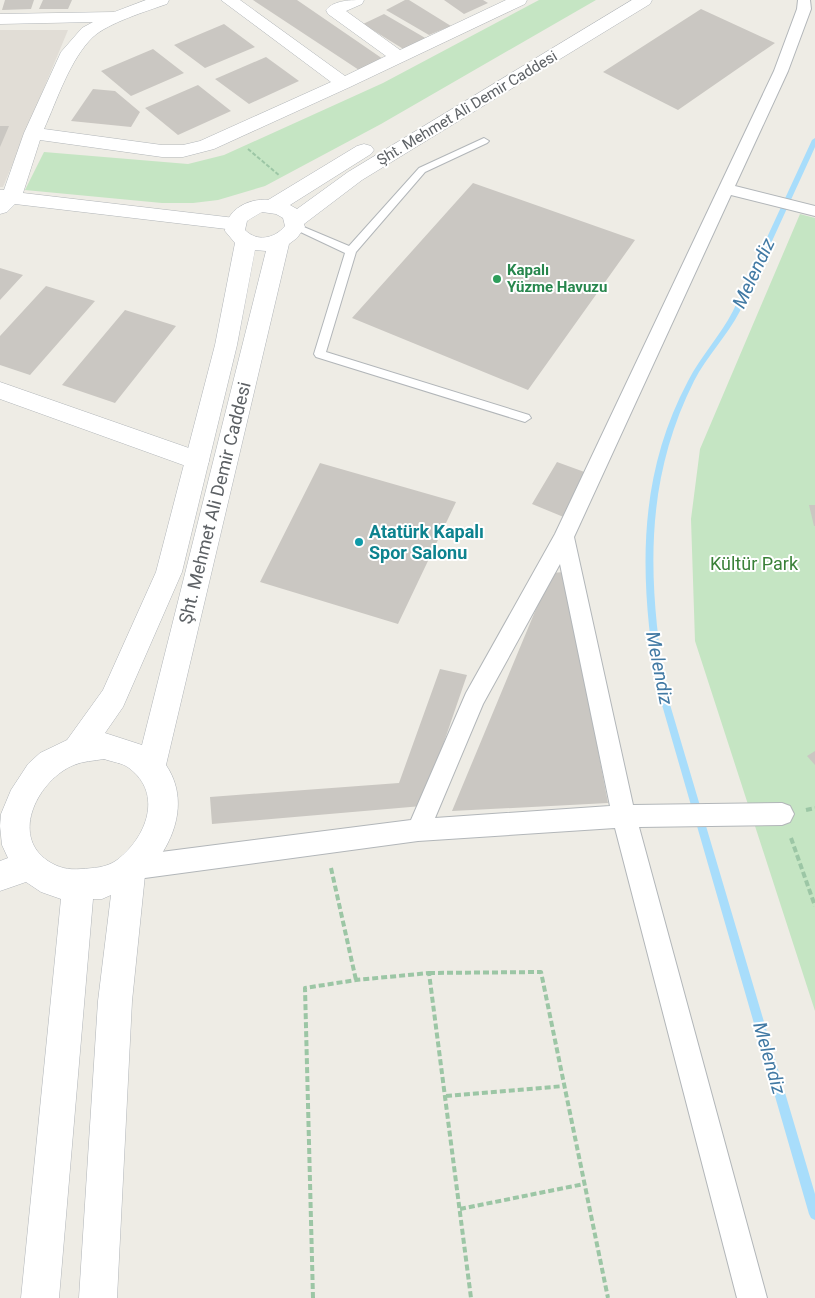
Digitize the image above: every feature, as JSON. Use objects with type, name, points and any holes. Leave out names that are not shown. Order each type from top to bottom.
[{"type":"main road","points":[[161,0],[117,17],[88,32],[70,52],[4,200],[240,233],[261,244],[290,230],[287,211],[274,206],[251,208],[243,212],[240,233]]},
{"type":"main road","points":[[229,0],[344,83]]},
{"type":"main road","points":[[317,0],[399,57]]},
{"type":"main road","points":[[334,10],[356,0]]},
{"type":"main road","points":[[33,133],[162,152],[183,151],[199,147],[344,83],[519,0]]},
{"type":"main road","name":"Şht. Mehmet Ali Demir Caddesi","points":[[274,206],[613,0]]},
{"type":"main road","name":"Şht. Mehmet Ali Demir Caddesi","points":[[151,766],[290,230],[356,176],[644,0]]},
{"type":"main road","points":[[0,19],[117,17]]},
{"type":"main road","name":"Şht. Mehmet Ali Demir Caddesi","points":[[78,749],[113,698],[169,572],[226,345],[240,233]]},
{"type":"main road","points":[[0,390],[197,461]]},
{"type":"main road","points":[[104,746],[122,748],[151,766],[162,786],[165,809],[159,834],[141,859],[109,880],[78,886],[53,882],[29,866],[23,858],[15,839],[16,813],[12,801],[37,775],[62,756],[78,749],[104,746]]},
{"type":"main road","points":[[0,876],[29,866]]},
{"type":"main road","points":[[98,1298],[115,1001],[130,868]]},
{"type":"main road","points":[[40,1298],[78,886]]},
{"type":"street","points":[[418,830],[474,700],[564,537],[781,71],[804,10],[804,0]]},
{"type":"street","points":[[726,189],[815,212]]},
{"type":"street","points":[[564,537],[624,816],[752,1298]]},
{"type":"street","points":[[130,868],[418,830],[624,816],[782,814]]},
{"type":"lane","points":[[484,141],[422,170],[351,251],[320,354],[525,418]]},
{"type":"lane","points":[[290,230],[351,251]]},
{"type":"path","points":[[231,134],[297,191]]},
{"type":"path","points":[[782,814],[815,906]]},
{"type":"path","points":[[325,843],[356,980]]},
{"type":"path","points":[[313,1298],[305,988],[356,980],[429,974],[541,972],[608,1298]]},
{"type":"path","points":[[429,974],[471,1298]]},
{"type":"path","points":[[446,1096],[564,1086]]},
{"type":"path","points":[[460,1209],[584,1184]]},
{"type":"shaded area","points":[[0,30],[68,30],[3,187],[0,187]]},
{"type":"green space","points":[[539,0],[596,0],[381,124],[265,186],[218,200],[193,203],[162,203],[25,190],[44,152],[188,164],[224,155],[383,83]]},
{"type":"green space","name":"Kültür Park","points":[[800,214],[815,218],[815,1011],[695,641],[691,519],[700,449]]},
{"type":"building","points":[[5,0],[34,0],[31,9],[2,10]]},
{"type":"building","points":[[43,0],[72,0],[68,9],[39,9]]},
{"type":"building","points":[[253,0],[297,0],[383,59],[359,70]]},
{"type":"building","points":[[405,0],[409,0],[451,26],[429,35],[386,10]]},
{"type":"building","points":[[444,0],[483,0],[488,3],[464,14]]},
{"type":"building","points":[[701,9],[775,43],[678,110],[603,72]]},
{"type":"building","points":[[384,14],[427,39],[405,50],[363,24]]},
{"type":"building","points":[[224,24],[255,47],[205,68],[174,45]]},
{"type":"building","points":[[153,49],[184,73],[131,96],[101,71]]},
{"type":"building","points":[[266,57],[299,81],[249,104],[215,79]]},
{"type":"building","points":[[198,85],[231,111],[178,135],[145,108]]},
{"type":"building","points":[[93,89],[115,91],[140,112],[131,127],[71,121]]},
{"type":"building","points":[[0,126],[9,126],[0,147]]},
{"type":"building","name":"Kapalı Yüzme Havuzu","points":[[473,183],[635,240],[528,390],[352,318]]},
{"type":"building","points":[[0,268],[23,275],[0,300]]},
{"type":"building","points":[[46,286],[95,301],[30,375],[0,365],[0,336]]},
{"type":"building","points":[[125,310],[176,326],[115,403],[62,385]]},
{"type":"building","points":[[557,462],[590,474],[566,518],[532,504]]},
{"type":"building","name":"Atatürk Kapalı Spor Salonu","points":[[320,463],[456,502],[398,624],[260,582]]},
{"type":"building","points":[[809,505],[815,505],[815,526],[814,526]]},
{"type":"building","points":[[564,572],[608,803],[452,811],[551,573]]},
{"type":"building","points":[[440,669],[467,675],[422,806],[212,824],[210,797],[399,783]]},
{"type":"building","points":[[815,751],[815,765],[807,756]]},
{"type":"waterway","name":"Melendiz","points":[[815,140],[737,311],[691,381],[674,419],[662,456],[654,495],[650,533],[649,572],[655,651],[662,691],[815,1214]]},
{"type":"place","name":"Kapalı Yüzme Havuzu","points":[[497,279]]},
{"type":"place","name":"Atatürk Kapalı Spor Salonu","points":[[359,542]]}]
